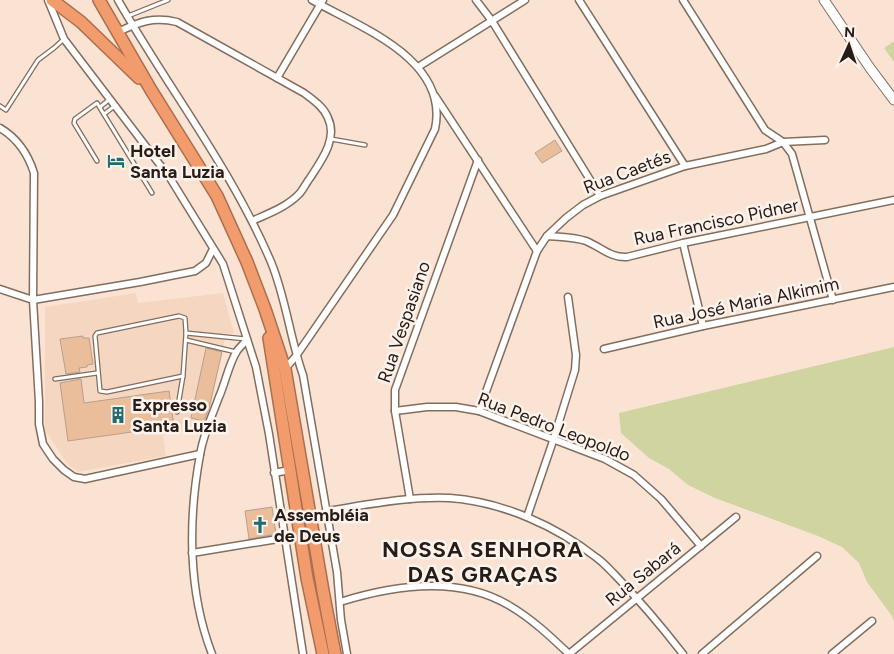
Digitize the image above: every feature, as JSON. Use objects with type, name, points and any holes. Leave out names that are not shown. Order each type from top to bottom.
[{"type":"highway","points":[[50,0],[80,22],[109,48],[150,90]]},
{"type":"highway","points":[[100,0],[150,90],[217,196],[247,262],[264,309],[285,368],[335,654]]},
{"type":"highway","points":[[264,309],[308,578],[323,654]]},
{"type":"main road","points":[[824,0],[894,100]]},
{"type":"street","points":[[50,0],[64,39],[170,178],[223,264],[256,367],[269,434],[303,654]]},
{"type":"street","points":[[118,0],[232,183],[272,264],[296,356],[303,375],[337,572],[347,654]]},
{"type":"street","points":[[312,0],[322,2],[396,47],[418,67],[432,92],[537,251]]},
{"type":"street","points":[[476,0],[492,21],[600,196]]},
{"type":"street","points":[[418,67],[524,0]]},
{"type":"street","points":[[579,0],[685,166]]},
{"type":"street","points":[[682,0],[765,130],[783,142],[792,154],[833,300]]},
{"type":"street","points":[[277,78],[322,2]]},
{"type":"street","points":[[118,32],[148,20],[163,18],[177,22],[304,93],[317,103],[328,117],[331,129],[330,143],[320,163],[298,195],[280,208],[252,221]]},
{"type":"street","points":[[285,368],[296,356],[393,215],[434,129],[437,119],[432,92]]},
{"type":"street","points":[[0,128],[22,146],[34,173],[33,300],[39,402],[38,424],[44,444],[53,459],[74,477],[85,479],[200,454]]},
{"type":"street","name":"Rua Caetés","points":[[479,411],[537,251],[546,236],[572,214],[600,196],[685,166],[766,149],[783,142],[825,140]]},
{"type":"street","name":"Rua Vespasiano","points":[[410,500],[395,411],[395,390],[478,160]]},
{"type":"street","name":"Rua Francisco Pidner","points":[[546,236],[569,237],[585,241],[618,257],[626,257],[683,242],[894,200]]},
{"type":"street","points":[[683,242],[703,326]]},
{"type":"street","points":[[0,288],[33,300],[140,282],[195,271],[206,263],[213,249]]},
{"type":"street","name":"Rua José Maria Alkimim","points":[[604,349],[703,326],[894,287]]},
{"type":"street","points":[[527,517],[575,370],[576,355],[568,297]]},
{"type":"street","points":[[212,654],[206,639],[199,609],[192,553],[192,516],[200,454],[237,352],[247,340]]},
{"type":"street","points":[[237,352],[251,354]]},
{"type":"street","name":"Rua Pedro Leopoldo","points":[[395,411],[427,407],[456,407],[479,411],[553,441],[605,459],[634,475],[661,499],[701,546]]},
{"type":"street","points":[[269,434],[284,432]]},
{"type":"street","points":[[274,473],[290,470]]},
{"type":"street","points":[[326,511],[410,500],[450,498],[488,504],[527,517],[558,532],[598,558],[638,598],[683,654]]},
{"type":"street","name":"Rua Sabará","points":[[569,654],[736,517]]},
{"type":"street","points":[[192,553],[284,538]]},
{"type":"street","points":[[702,654],[816,556]]},
{"type":"street","points":[[340,602],[369,593],[408,587],[439,586],[473,590],[509,605],[540,627],[569,654]]},
{"type":"street","points":[[832,654],[872,621]]},
{"type":"street","points":[[318,628],[324,636],[331,639],[344,639]]},
{"type":"lane","points":[[127,16],[168,0]]},
{"type":"lane","points":[[0,106],[6,110],[38,60],[64,39]]},
{"type":"lane","points":[[100,107],[110,98]]},
{"type":"lane","points":[[97,161],[74,123],[75,119],[97,103],[152,193]]},
{"type":"lane","points":[[104,114],[116,105]]},
{"type":"lane","points":[[330,139],[365,145]]},
{"type":"lane","points":[[177,412],[182,376],[186,340],[185,318],[180,316],[97,333],[95,336],[99,390],[104,392],[182,376]]},
{"type":"lane","points":[[186,333],[247,340]]},
{"type":"lane","points":[[186,340],[237,352]]},
{"type":"lane","points":[[55,379],[97,373]]},
{"type":"shaded area","points":[[136,293],[138,303],[223,293],[234,333],[226,334],[206,428],[163,435],[166,456],[78,472],[67,463],[45,430],[45,307]]},
{"type":"green space","points":[[894,41],[894,62],[884,48]]},
{"type":"green space","points":[[894,347],[894,622],[892,616],[867,582],[859,563],[842,547],[818,536],[715,498],[688,485],[669,469],[649,458],[621,433],[619,413]]},
{"type":"building","points":[[555,140],[562,151],[542,163],[535,153]]},
{"type":"building","points":[[83,336],[83,338],[89,338],[93,364],[79,368],[80,372],[66,374],[60,339]]},
{"type":"building","points":[[206,348],[222,352],[209,408],[204,421],[191,418]]},
{"type":"building","name":"Expresso Santa Luzia","points":[[81,379],[84,403],[169,391],[174,426],[68,441],[60,383]]},
{"type":"building","name":"Assembléia de Deus","points":[[272,507],[276,534],[249,539],[245,511]]},
{"type":"place","name":"Hotel Santa Luzia","points":[[116,161]]},
{"type":"place","name":"Expresso Santa Luzia","points":[[118,415]]},
{"type":"place","name":"Assembléia de Deus","points":[[260,525]]},
{"type":"district","name":"NOSSA SENHORA DAS GRAÇAS","points":[[483,562]]}]
